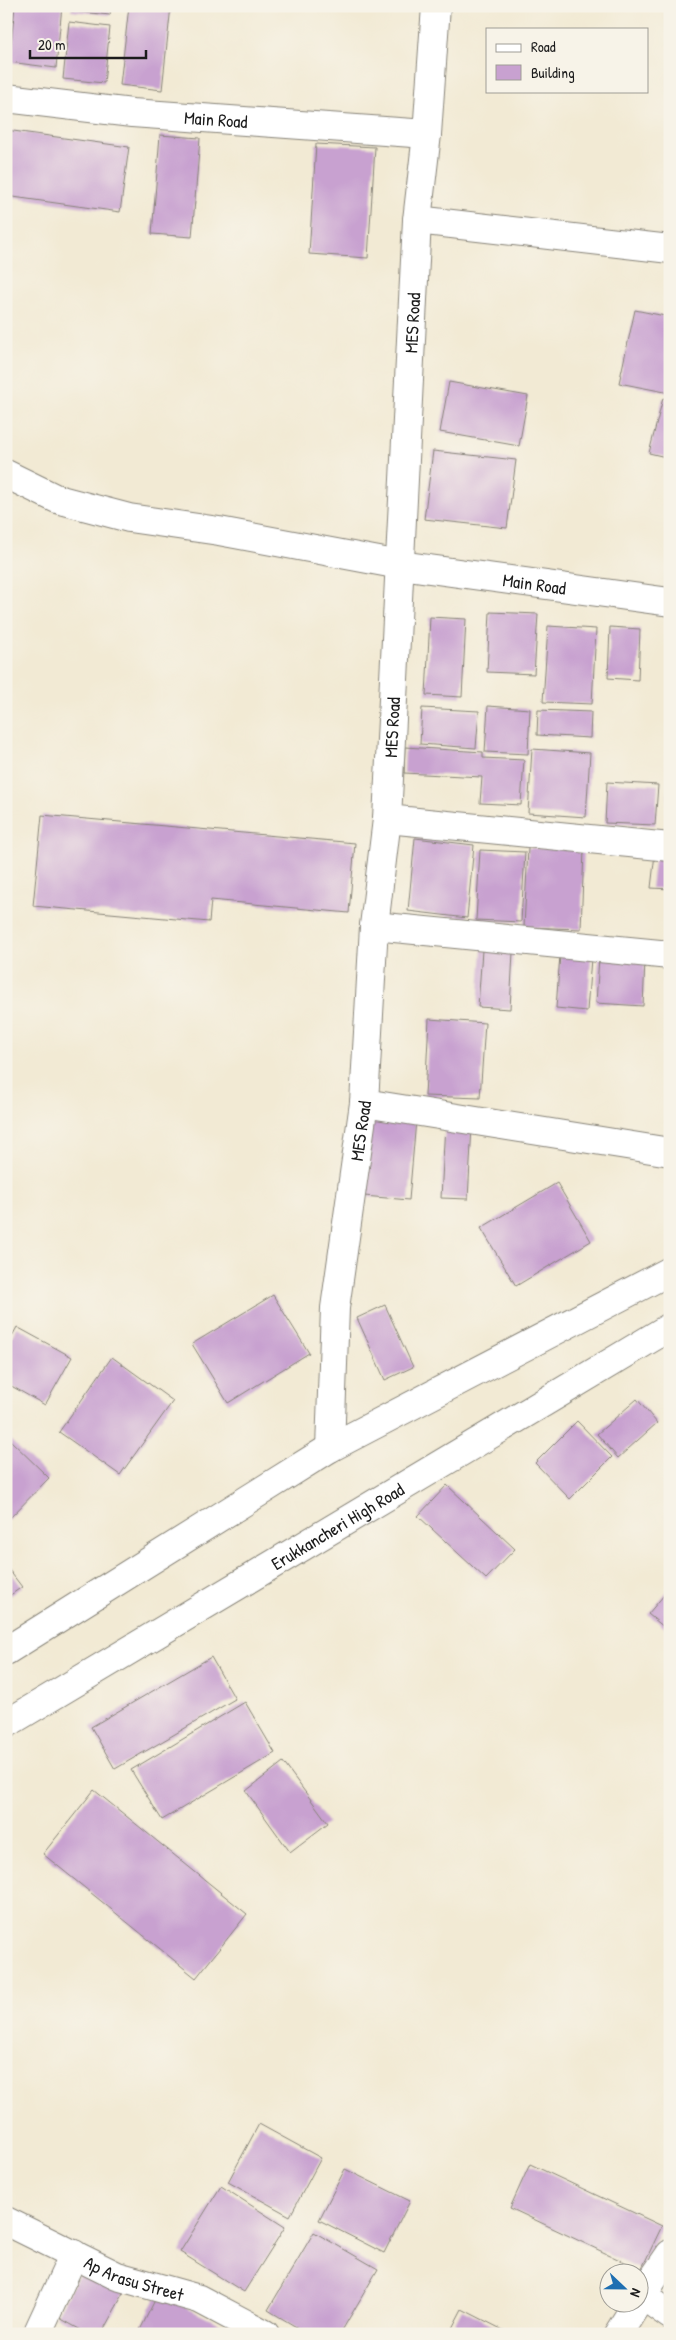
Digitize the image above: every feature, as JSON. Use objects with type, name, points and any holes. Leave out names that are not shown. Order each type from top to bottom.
[{"type":"street","name":"MES Road","points":[[330,1448],[336,1308],[364,1103],[374,926],[387,819],[417,220],[427,134],[436,6]]},
{"type":"street","name":"Main Road","points":[[6,98],[132,113],[427,134]]},
{"type":"street","points":[[417,220],[670,249]]},
{"type":"street","name":"Main Road","points":[[6,474],[57,499],[130,518],[219,531],[400,565],[670,602]]},
{"type":"street","points":[[387,819],[670,847]]},
{"type":"street","points":[[374,926],[670,955]]},
{"type":"street","points":[[364,1103],[670,1152]]},
{"type":"street","points":[[6,1651],[330,1448],[670,1271]]},
{"type":"street","name":"Erukkancheri High Road","points":[[6,1724],[670,1327]]},
{"type":"street","name":"Ap Arasu Street","points":[[6,2221],[117,2276],[199,2299],[265,2334]]},
{"type":"street","points":[[37,2334],[74,2254]]},
{"type":"street","points":[[648,2288],[670,2254]]},
{"type":"street","points":[[648,2304],[670,2314]]},
{"type":"street","points":[[618,2334],[632,2312]]},
{"type":"building","points":[[15,6],[62,6],[56,68],[9,62]]},
{"type":"building","points":[[72,6],[111,6],[110,15],[71,11]]},
{"type":"building","points":[[129,6],[171,6],[162,90],[120,85]]},
{"type":"building","points":[[69,22],[110,27],[104,83],[63,79]]},
{"type":"building","points":[[6,130],[129,147],[120,212],[6,196]]},
{"type":"building","points":[[160,135],[200,138],[192,237],[152,234]]},
{"type":"building","points":[[316,144],[375,147],[368,258],[309,254]]},
{"type":"building","points":[[635,310],[670,317],[670,393],[619,383]]},
{"type":"building","points":[[449,382],[528,396],[519,446],[440,432]]},
{"type":"building","points":[[663,398],[670,400],[670,458],[649,453]]},
{"type":"building","points":[[433,451],[516,460],[507,528],[424,519]]},
{"type":"building","points":[[490,612],[538,614],[534,674],[487,672]]},
{"type":"building","points":[[430,617],[466,619],[462,697],[426,695]]},
{"type":"building","points":[[548,626],[596,629],[592,704],[543,702]]},
{"type":"building","points":[[610,627],[640,629],[638,680],[608,678]]},
{"type":"building","points":[[488,706],[530,709],[528,754],[485,752]]},
{"type":"building","points":[[422,708],[479,711],[476,748],[420,744]]},
{"type":"building","points":[[538,710],[591,712],[590,738],[537,735]]},
{"type":"building","points":[[405,747],[483,752],[483,758],[524,760],[521,805],[480,803],[482,777],[404,773]]},
{"type":"building","points":[[532,749],[590,753],[586,817],[528,813]]},
{"type":"building","points":[[607,782],[658,785],[655,825],[605,823]]},
{"type":"building","points":[[668,792],[670,792],[670,831],[666,831]]},
{"type":"building","points":[[42,815],[355,843],[349,913],[211,900],[209,922],[33,906]]},
{"type":"building","points":[[415,838],[474,845],[467,918],[408,911]]},
{"type":"building","points":[[528,848],[584,849],[581,929],[524,927]]},
{"type":"building","points":[[480,850],[525,852],[521,922],[476,920]]},
{"type":"building","points":[[655,854],[670,855],[670,889],[651,888]]},
{"type":"building","points":[[482,950],[513,952],[510,1009],[478,1007]]},
{"type":"building","points":[[560,955],[591,958],[587,1011],[556,1008]]},
{"type":"building","points":[[599,957],[645,960],[643,1006],[596,1003]]},
{"type":"building","points":[[429,1019],[485,1023],[480,1098],[425,1096]]},
{"type":"building","points":[[370,1117],[416,1120],[409,1200],[364,1196]]},
{"type":"building","points":[[445,1124],[472,1126],[468,1199],[441,1198]]},
{"type":"building","points":[[557,1183],[591,1241],[516,1286],[481,1228]]},
{"type":"building","points":[[273,1295],[309,1353],[228,1403],[192,1344]]},
{"type":"building","points":[[385,1305],[413,1367],[385,1380],[357,1318]]},
{"type":"building","points":[[17,1327],[72,1357],[45,1405],[6,1383],[6,1347]]},
{"type":"building","points":[[112,1357],[173,1401],[120,1475],[59,1432]]},
{"type":"building","points":[[637,1399],[657,1423],[618,1458],[597,1434]]},
{"type":"building","points":[[577,1421],[612,1457],[570,1499],[535,1463]]},
{"type":"building","points":[[6,1436],[49,1478],[6,1522]]},
{"type":"building","points":[[447,1485],[515,1549],[486,1579],[418,1516]]},
{"type":"building","points":[[6,1566],[22,1587],[6,1598]]},
{"type":"building","points":[[670,1588],[670,1632],[648,1614]]},
{"type":"building","points":[[211,1657],[235,1699],[115,1769],[91,1727]]},
{"type":"building","points":[[245,1702],[275,1753],[162,1820],[131,1770]]},
{"type":"building","points":[[283,1762],[328,1823],[290,1852],[246,1791]]},
{"type":"building","points":[[94,1790],[247,1914],[196,1978],[43,1854]]},
{"type":"building","points":[[259,2124],[321,2158],[290,2216],[228,2182]]},
{"type":"building","points":[[530,2164],[662,2226],[645,2262],[624,2262],[510,2208]]},
{"type":"building","points":[[345,2169],[410,2201],[384,2253],[319,2220]]},
{"type":"building","points":[[221,2186],[285,2227],[244,2292],[180,2252]]},
{"type":"building","points":[[314,2232],[378,2269],[340,2334],[308,2334],[268,2310]]},
{"type":"building","points":[[83,2268],[125,2291],[101,2334],[88,2334],[56,2316]]},
{"type":"building","points":[[158,2294],[240,2334],[138,2334]]},
{"type":"building","points":[[462,2309],[511,2334],[449,2334]]}]
